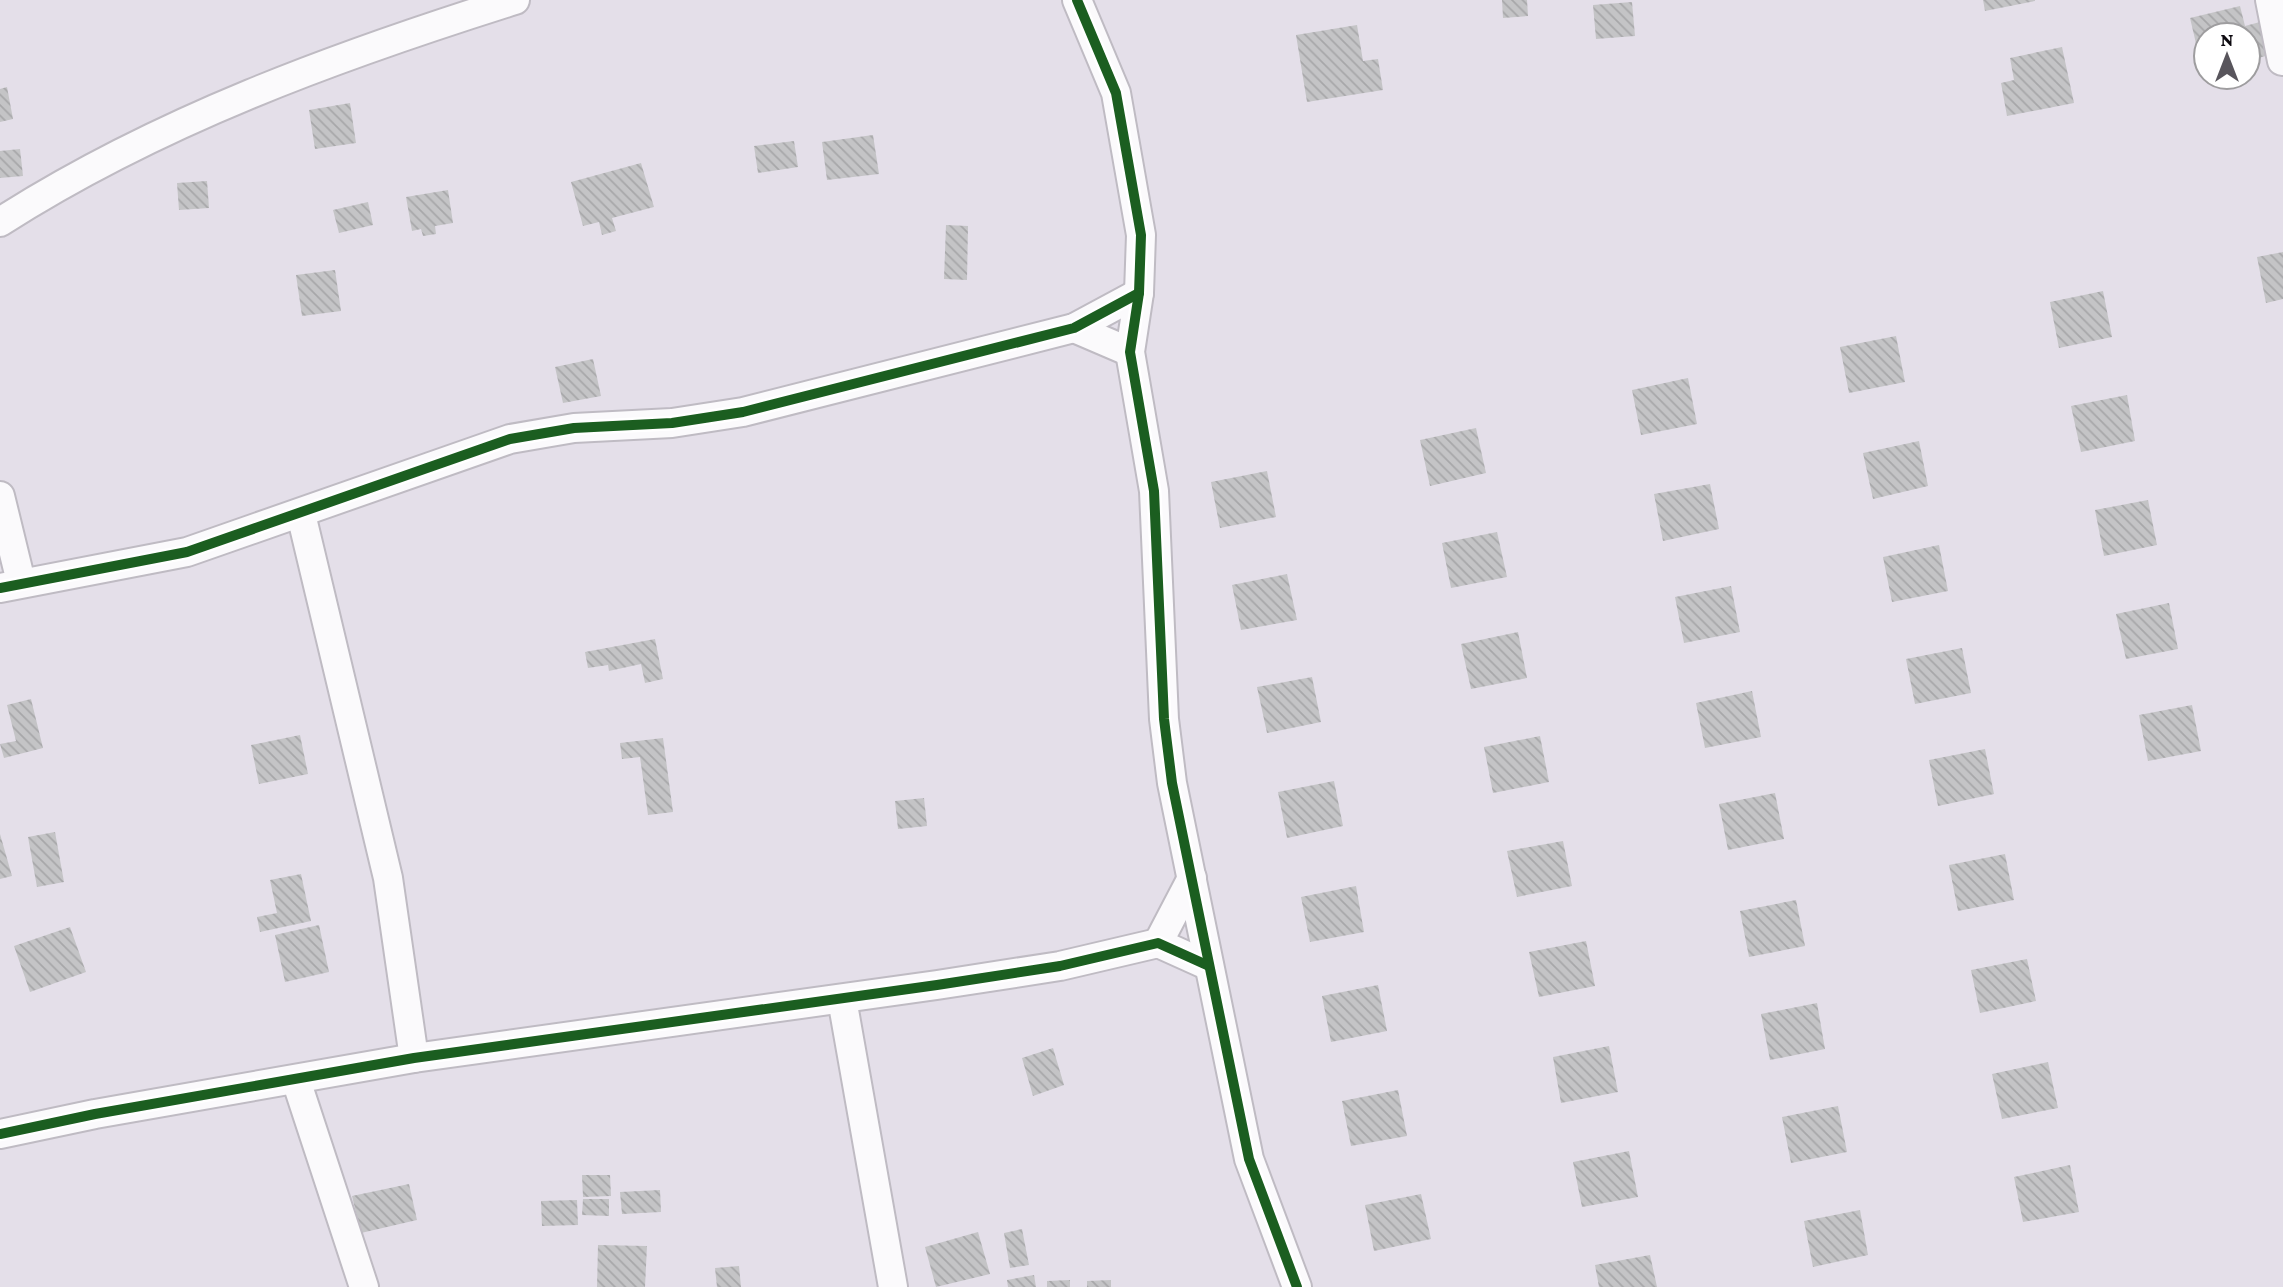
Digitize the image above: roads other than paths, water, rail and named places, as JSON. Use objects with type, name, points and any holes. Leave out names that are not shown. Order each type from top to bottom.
[{"type":"street","points":[[0,222],[145,142],[226,104],[384,41],[515,0]]},
{"type":"street","points":[[1077,0],[1116,93],[1141,235],[1139,293],[1130,352],[1154,491],[1164,719],[1172,783],[1249,1159],[1297,1287]]},
{"type":"street","points":[[2270,0],[2282,61]]},
{"type":"street","points":[[0,496],[10,585],[187,552],[510,439],[574,428],[672,423],[743,412],[1074,328],[1139,293]]},
{"type":"street","points":[[1074,328],[1130,352]]},
{"type":"street","points":[[301,514],[388,878],[414,1058]]},
{"type":"street","points":[[1158,943],[1192,878]]},
{"type":"street","points":[[0,1134],[95,1114],[414,1058],[1060,966],[1158,943],[1209,966]]},
{"type":"street","points":[[842,999],[892,1287]]},
{"type":"street","points":[[296,1080],[364,1287]]}]
